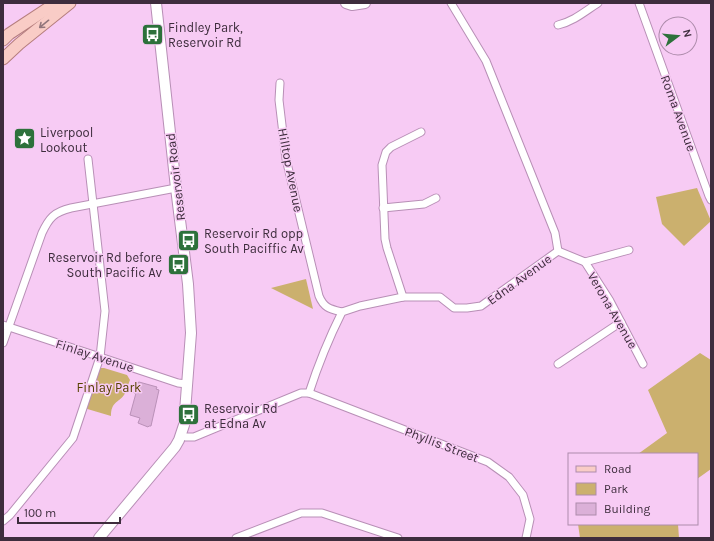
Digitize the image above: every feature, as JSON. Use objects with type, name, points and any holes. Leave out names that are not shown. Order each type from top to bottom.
[{"type":"main road","points":[[3,40],[9,34],[56,3]]},
{"type":"main road","points":[[3,59],[19,44],[70,3]]},
{"type":"street","name":"Reservoir Road","points":[[99,538],[175,447],[184,425],[191,333],[190,307],[156,3]]},
{"type":"street","points":[[346,3],[352,5],[365,3]]},
{"type":"street","name":"Edna Avenue","points":[[342,312],[360,306],[403,297],[440,297],[454,308],[481,306],[558,251],[555,233],[486,61],[451,3]]},
{"type":"street","points":[[558,25],[576,18],[598,3]]},
{"type":"street","name":"Roma Avenue","points":[[639,3],[711,200]]},
{"type":"street","name":"Hilltop Avenue","points":[[280,83],[279,100],[286,159],[319,296],[327,308],[342,312]]},
{"type":"street","points":[[403,297],[385,239],[382,165],[386,152],[391,146],[421,132]]},
{"type":"street","points":[[3,522],[73,438],[100,357],[105,311],[88,159]]},
{"type":"street","points":[[3,343],[6,326],[46,224],[51,217],[63,210],[176,188]]},
{"type":"street","points":[[383,208],[424,204],[436,198]]},
{"type":"street","points":[[585,262],[629,250]]},
{"type":"street","name":"Verona Avenue","points":[[558,251],[585,262],[610,301],[643,364]]},
{"type":"street","points":[[181,435],[186,437],[194,436],[301,393],[309,393],[333,330],[342,312]]},
{"type":"street","points":[[558,364],[621,322]]},
{"type":"street","name":"Finlay Avenue","points":[[6,326],[178,383],[187,384]]},
{"type":"street","name":"Phyllis Street","points":[[309,393],[488,462],[509,477],[523,495],[530,519],[526,538]]},
{"type":"street","points":[[236,538],[301,513],[322,512],[398,538]]},
{"type":"green space","points":[[697,188],[711,221],[684,246],[662,224],[656,197]]},
{"type":"green space","points":[[306,279],[313,309],[271,288]]},
{"type":"green space","points":[[700,353],[711,360],[711,469],[698,478],[698,453],[639,453],[667,433],[648,390]]},
{"type":"green space","name":"Finlay Park","points":[[100,368],[127,375],[130,380],[126,392],[112,408],[111,416],[84,408]]},
{"type":"green space","points":[[578,525],[678,525],[679,538],[580,538]]},
{"type":"building","points":[[139,382],[157,387],[156,389],[159,390],[151,426],[148,427],[138,423],[140,418],[130,415],[136,393],[134,393],[137,383]]},
{"type":"place","name":"Findley Park, Reservoir Rd","points":[[153,34]]},
{"type":"place","name":"Liverpool Lookout","points":[[24,139]]},
{"type":"place","name":"Reservoir Rd opp South Paciffic Av","points":[[189,240]]},
{"type":"place","name":"Reservoir Rd before South Pacific Av","points":[[178,264]]},
{"type":"place","name":"Reservoir Rd at Edna Av","points":[[189,415]]}]
